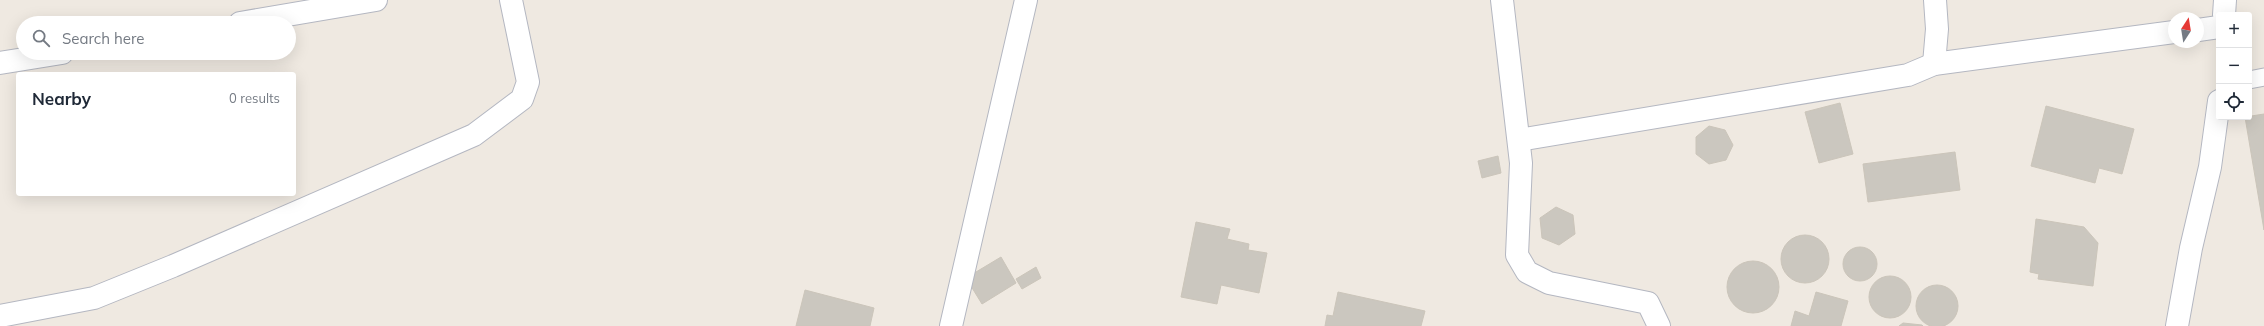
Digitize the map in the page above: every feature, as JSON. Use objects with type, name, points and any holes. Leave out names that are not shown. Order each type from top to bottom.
[{"type":"street","points":[[281,16],[376,0]]},
{"type":"street","points":[[0,316],[94,298],[173,266],[474,135],[522,99],[528,82],[511,0]]},
{"type":"street","points":[[951,326],[1026,0]]},
{"type":"street","points":[[1502,0],[1521,163],[1517,255],[1527,272],[1549,283],[1648,303],[1659,326]]},
{"type":"street","points":[[1934,64],[1937,30],[1935,0]]},
{"type":"street","points":[[2224,12],[2225,0]]},
{"type":"street","points":[[2204,29],[2216,27]]},
{"type":"street","points":[[1519,140],[1908,75],[1934,64],[2168,33]]},
{"type":"street","points":[[0,63],[19,60]]},
{"type":"street","points":[[2177,326],[2191,248],[2210,167],[2216,120]]},
{"type":"lane","points":[[2252,79],[2264,77]]},
{"type":"building","points":[[1840,103],[1853,154],[1819,163],[1805,112]]},
{"type":"building","points":[[2046,106],[2134,129],[2122,174],[2099,168],[2095,183],[2031,166]]},
{"type":"building","points":[[2264,114],[2264,230],[2246,120],[2252,120],[2252,116]]},
{"type":"building","points":[[1709,126],[1725,130],[1733,145],[1726,160],[1709,164],[1696,154],[1696,137]]},
{"type":"building","points":[[1955,152],[1960,190],[1868,202],[1863,164]]},
{"type":"building","points":[[1498,156],[1501,173],[1482,178],[1478,161]]},
{"type":"building","points":[[1556,207],[1573,215],[1575,234],[1559,245],[1542,238],[1540,218]]},
{"type":"building","points":[[2036,219],[2084,227],[2098,243],[2093,286],[2038,279],[2039,274],[2030,272]]},
{"type":"building","points":[[1196,222],[1230,229],[1227,239],[1249,244],[1248,250],[1267,253],[1259,293],[1221,285],[1217,304],[1181,297]]},
{"type":"building","points":[[1805,235],[1814,237],[1822,242],[1827,250],[1829,259],[1827,268],[1822,276],[1814,281],[1805,283],[1796,281],[1788,276],[1783,268],[1781,259],[1783,250],[1788,242],[1796,237]]},
{"type":"building","points":[[1857,247],[1863,247],[1867,248],[1874,254],[1877,264],[1876,271],[1870,278],[1863,281],[1857,281],[1853,280],[1846,274],[1843,267],[1843,261],[1844,257],[1850,250]]},
{"type":"building","points":[[1001,257],[1016,283],[982,304],[966,278]]},
{"type":"building","points":[[1753,261],[1763,263],[1771,269],[1777,277],[1779,287],[1777,297],[1771,305],[1763,311],[1753,313],[1743,311],[1735,305],[1729,297],[1727,287],[1729,277],[1735,269],[1743,263]]},
{"type":"building","points":[[1036,267],[1041,278],[1022,289],[1016,279]]},
{"type":"building","points":[[1886,276],[1894,276],[1902,279],[1908,285],[1911,297],[1908,309],[1902,315],[1894,318],[1886,318],[1878,315],[1872,309],[1869,301],[1869,293],[1872,285],[1878,279]]},
{"type":"building","points":[[1933,285],[1941,285],[1949,288],[1955,294],[1958,306],[1955,318],[1949,324],[1941,327],[1933,327],[1925,324],[1919,318],[1916,310],[1916,302],[1919,294],[1925,288]]},
{"type":"building","points":[[805,290],[874,308],[870,326],[796,326]]},
{"type":"building","points":[[1338,292],[1425,311],[1421,326],[1325,326],[1327,315],[1333,316]]},
{"type":"building","points":[[1816,292],[1848,301],[1841,326],[1791,326],[1795,311],[1809,316]]},
{"type":"building","points":[[1903,323],[1922,325],[1923,326],[1899,326]]}]
